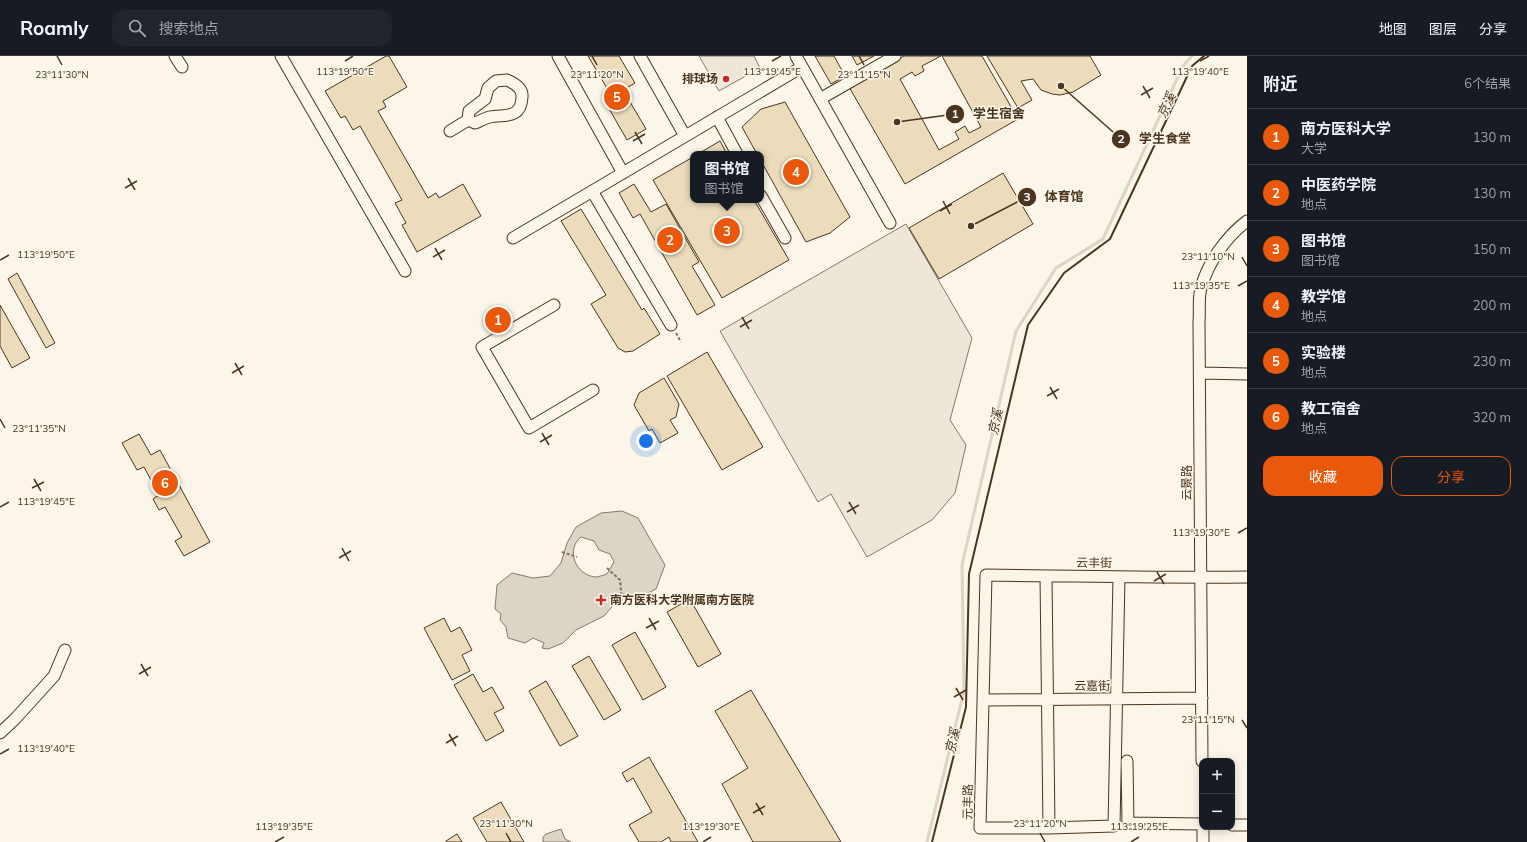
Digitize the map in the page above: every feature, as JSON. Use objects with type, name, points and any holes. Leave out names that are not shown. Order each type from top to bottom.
[{"type":"street","points":[[176,56],[182,67]]},
{"type":"street","points":[[281,56],[406,271]]},
{"type":"street","points":[[558,56],[623,173]]},
{"type":"street","points":[[640,56],[685,136]]},
{"type":"street","points":[[796,56],[890,222]]},
{"type":"street","points":[[820,99],[893,56]]},
{"type":"street","points":[[513,238],[802,67]]},
{"type":"street","points":[[450,132],[468,120],[469,111],[486,99],[488,88],[496,81],[507,80],[516,84],[523,96],[520,108],[515,113],[504,117],[488,117],[475,123],[468,120]]},
{"type":"street","points":[[717,118],[735,151]]},
{"type":"street","points":[[592,191],[671,325]]},
{"type":"street","points":[[764,201],[785,238]]},
{"type":"street","name":"云景路","points":[[1202,758],[1201,289],[1210,264],[1238,228],[1247,221]]},
{"type":"street","points":[[554,305],[482,347],[529,428],[593,390]]},
{"type":"street","points":[[1200,373],[1247,374]]},
{"type":"street","name":"云丰街","points":[[986,575],[1201,578],[1247,577]]},
{"type":"street","name":"元丰路","points":[[986,575],[980,828],[1049,828]]},
{"type":"street","points":[[1046,576],[1049,828],[1114,826],[1119,577]]},
{"type":"street","points":[[0,733],[15,719],[54,676],[65,650]]},
{"type":"street","name":"云嘉街","points":[[983,700],[1202,698]]},
{"type":"street","points":[[1128,761],[1128,823],[1199,826]]},
{"type":"street","points":[[1235,825],[1247,826]]},
{"type":"street","points":[[1202,830],[1203,842]]},
{"type":"path","points":[[562,552],[577,557]]},
{"type":"path","points":[[607,568],[620,580],[622,602]]},
{"type":"shaded area","name":"排球场","points":[[699,56],[754,56],[760,68],[719,91]]},
{"type":"shaded area","points":[[906,224],[972,338],[950,420],[966,445],[955,493],[932,520],[867,557],[831,494],[818,502],[720,331]]},
{"type":"shaded area","points":[[622,511],[638,518],[665,565],[656,589],[637,599],[623,594],[604,616],[576,630],[563,643],[548,649],[542,648],[544,643],[533,638],[525,643],[508,638],[506,627],[500,620],[501,614],[495,609],[497,585],[512,573],[533,578],[550,576],[561,563],[567,543],[576,527],[601,513]],"holes":[[[581,537],[594,541],[599,550],[610,554],[614,562],[607,574],[595,577],[583,572],[578,567],[573,555],[576,542]]]},
{"type":"shaded area","points":[[561,829],[565,839],[571,842],[543,842],[543,837],[546,834]]},
{"type":"building","points":[[386,56],[389,56],[407,87],[383,101],[386,107],[378,111],[428,198],[436,193],[439,198],[463,184],[481,216],[417,252],[402,225],[406,223],[395,203],[402,200],[360,126],[353,130],[345,116],[341,118],[325,91]]},
{"type":"building","points":[[588,56],[619,56],[635,83],[623,90],[646,129],[627,140],[604,100],[611,95]]},
{"type":"building","points":[[815,56],[834,56],[845,76],[831,84]]},
{"type":"building","points":[[852,56],[874,56],[857,65]]},
{"type":"building","points":[[904,56],[941,56],[922,66],[924,71],[915,76],[912,72],[900,79],[939,150],[959,139],[955,132],[965,126],[969,133],[981,127],[942,56],[982,56],[1018,119],[905,184],[849,87]]},
{"type":"building","points":[[987,56],[1090,56],[1101,75],[1073,92],[1060,95],[1041,90],[1033,79],[1021,81],[1032,100],[1018,108]]},
{"type":"building","points":[[785,102],[850,217],[830,233],[806,242],[764,166],[764,151],[755,151],[742,127],[761,109]]},
{"type":"building","points":[[720,141],[725,151],[703,151]]},
{"type":"building","points":[[690,159],[690,203],[756,203],[789,260],[722,298],[653,180]]},
{"type":"building","points":[[1003,173],[1033,224],[939,279],[909,228]]},
{"type":"building","points":[[634,184],[651,212],[666,204],[699,262],[692,266],[715,305],[697,315],[640,214],[633,218],[619,193]]},
{"type":"building","points":[[581,209],[642,310],[644,308],[660,334],[633,351],[625,352],[618,348],[591,304],[606,295],[561,221]]},
{"type":"building","points":[[17,273],[55,343],[46,348],[8,279]]},
{"type":"building","points":[[0,305],[30,358],[12,368],[0,346]]},
{"type":"building","points":[[707,352],[763,447],[722,470],[667,376]]},
{"type":"building","points":[[664,378],[679,404],[676,417],[670,420],[678,433],[660,443],[652,429],[649,431],[634,405],[639,393]]},
{"type":"building","points":[[139,434],[151,455],[160,450],[210,542],[184,556],[175,541],[182,537],[165,507],[159,510],[153,499],[159,495],[144,467],[137,470],[122,443]]},
{"type":"building","points":[[690,599],[721,654],[698,667],[667,612]]},
{"type":"building","points":[[444,618],[451,632],[460,627],[472,650],[462,655],[470,671],[452,680],[424,628]]},
{"type":"building","points":[[635,632],[666,687],[643,700],[612,645]]},
{"type":"building","points":[[589,656],[621,710],[604,720],[572,666]]},
{"type":"building","points":[[473,674],[483,692],[492,687],[504,708],[494,713],[504,731],[486,741],[454,685]]},
{"type":"building","points":[[546,681],[578,736],[560,746],[529,691]]},
{"type":"building","points":[[751,690],[841,842],[753,842],[722,784],[748,768],[715,711]]},
{"type":"building","points":[[649,757],[698,842],[671,842],[669,837],[661,842],[639,842],[629,825],[652,812],[633,778],[627,782],[622,773]]},
{"type":"building","points":[[501,802],[524,842],[487,842],[473,818]]},
{"type":"building","points":[[457,834],[462,842],[446,842],[446,841]]},
{"type":"waterway","name":"京溪","points":[[927,842],[964,691],[962,565],[1016,331],[1056,268],[1103,239],[1183,66],[1192,56]]},
{"type":"wall","points":[[932,842],[966,707],[969,574],[1028,325],[1064,273],[1110,239],[1192,66],[1204,56]]},
{"type":"place","name":"排球场","points":[[726,79]]},
{"type":"place","name":"学生食堂","points":[[1061,86]]},
{"type":"place","name":"实验楼","points":[[617,97]]},
{"type":"place","name":"学生宿舍","points":[[897,122]]},
{"type":"place","name":"教学馆","points":[[796,172]]},
{"type":"place","name":"体育馆","points":[[971,226]]},
{"type":"place","name":"图书馆","points":[[727,231]]},
{"type":"place","name":"中医药学院","points":[[670,240]]},
{"type":"place","name":"南方医科大学","points":[[498,320]]},
{"type":"place","name":"教工宿舍","points":[[165,483]]},
{"type":"place","name":"南方医科大学附属南方医院","points":[[601,600]]}]
